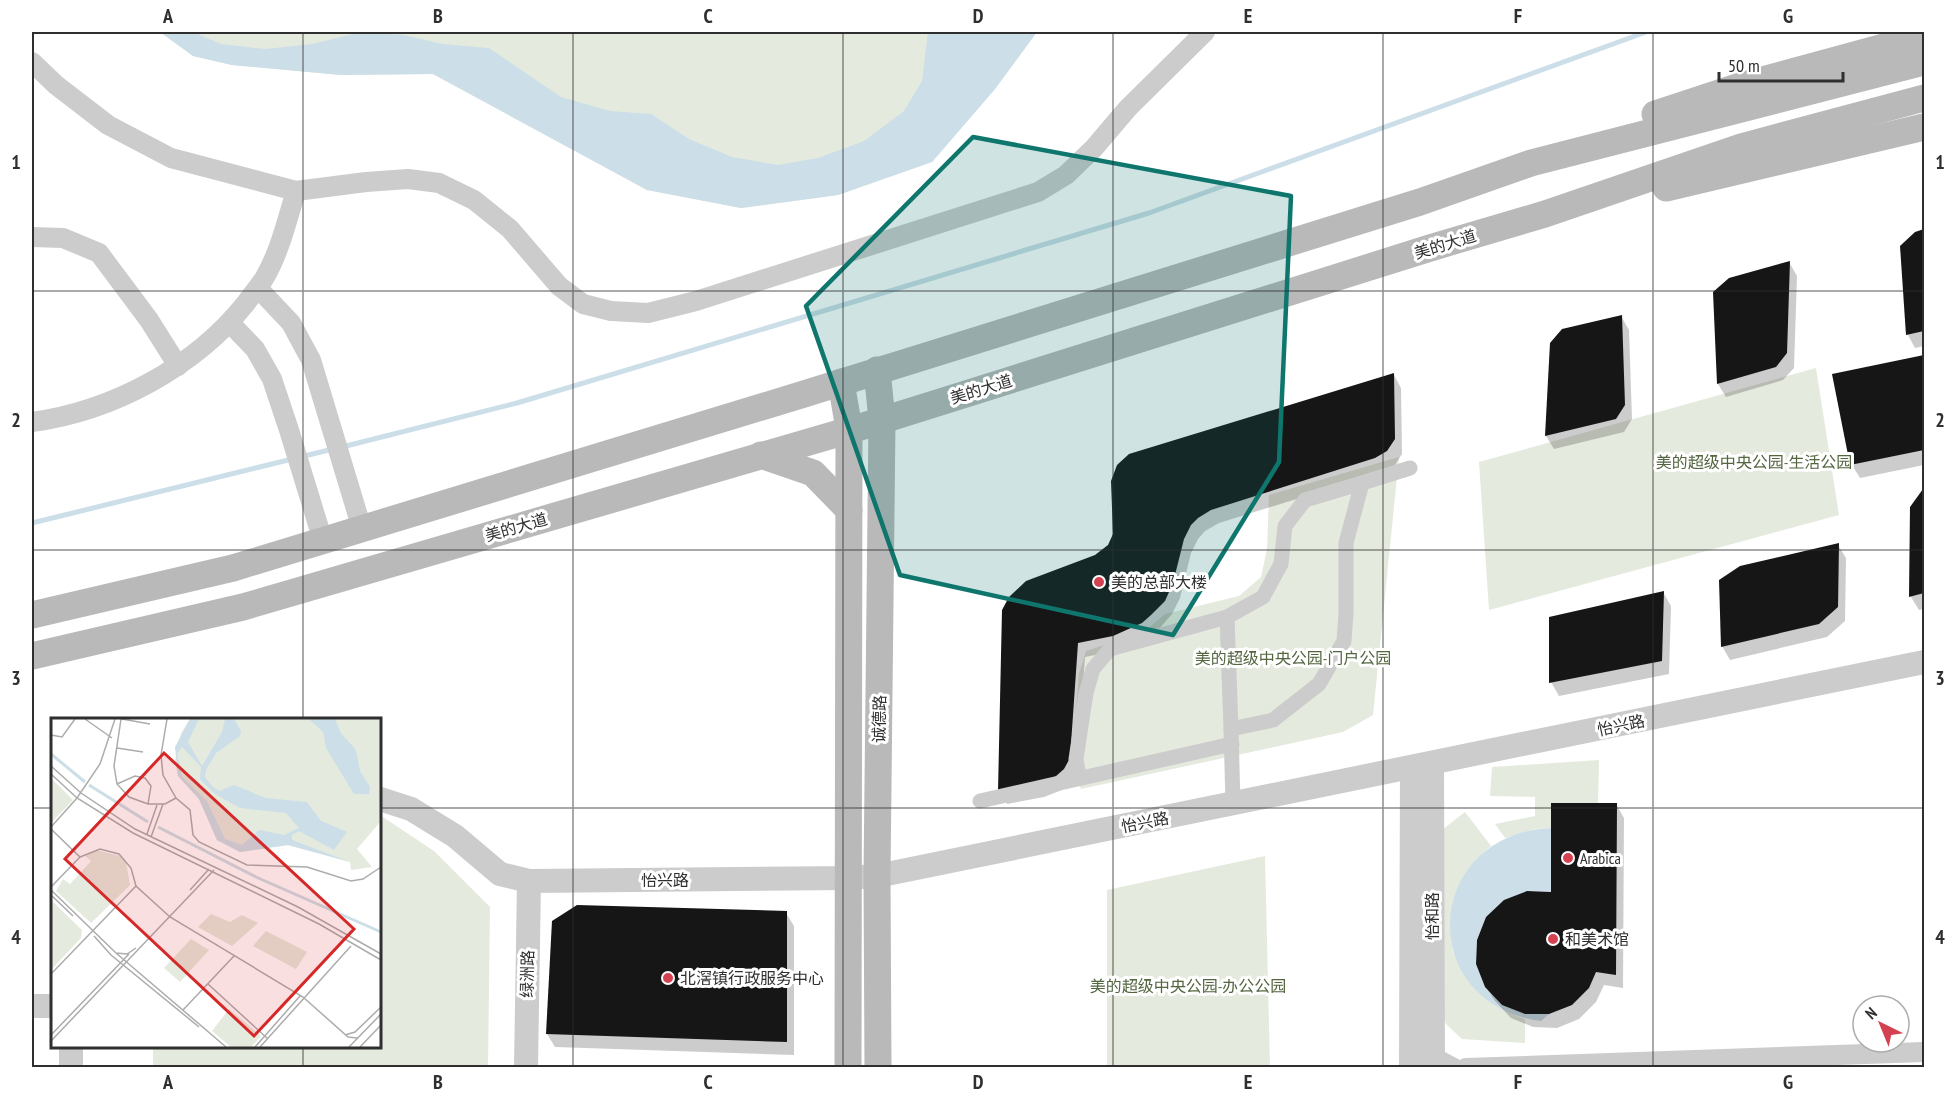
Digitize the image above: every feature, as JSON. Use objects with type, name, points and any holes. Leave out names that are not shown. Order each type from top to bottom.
[{"type":"main road","points":[[32,615],[233,568],[323,541],[1420,202],[1531,163],[1664,111],[1740,86],[1924,36]]},
{"type":"main road","points":[[1531,163],[1924,62]]},
{"type":"main road","name":"美的大道","points":[[32,656],[243,607],[882,420],[1545,214],[1741,147],[1924,98]]},
{"type":"main road","points":[[1545,214],[1738,172],[1924,127]]},
{"type":"main road","name":"诚德路","points":[[877,370],[882,420],[877,876],[878,1068]]},
{"type":"main road","name":"诚德路","points":[[841,382],[849,429],[848,1068]]},
{"type":"main road","points":[[761,455],[813,473],[849,510]]},
{"type":"street","points":[[32,62],[56,85],[108,125],[171,158],[296,191],[408,179],[439,183],[474,200],[510,229],[559,286],[584,304],[611,311],[648,313],[696,301],[1038,192],[1066,176],[1094,148],[1128,108],[1205,32]]},
{"type":"street","points":[[32,422],[75,413],[122,397],[177,366],[230,323],[265,278],[282,239],[296,191]]},
{"type":"street","points":[[32,237],[63,238],[99,253],[149,320],[177,366]]},
{"type":"street","points":[[258,288],[291,323],[311,360],[362,529]]},
{"type":"street","points":[[230,323],[255,349],[272,379],[323,541]]},
{"type":"street","points":[[1079,777],[1076,759],[1086,693],[1094,669],[1110,649],[1227,617],[1263,597],[1281,564],[1285,526],[1305,500],[1410,468]]},
{"type":"street","points":[[980,801],[1231,737],[1273,720],[1319,684],[1344,641],[1346,543],[1362,483]]},
{"type":"street","points":[[1227,617],[1233,804]]},
{"type":"street","name":"怡兴路","points":[[381,799],[411,809],[455,836],[500,874],[529,881],[877,876],[1924,662]]},
{"type":"street","name":"怡和路","points":[[1422,766],[1440,1064]]},
{"type":"street","name":"怡和路","points":[[1411,1068],[1422,766]]},
{"type":"street","name":"绿洲路","points":[[526,1068],[529,881]]},
{"type":"street","points":[[32,1006],[51,1006]]},
{"type":"street","points":[[71,1048],[71,1068]]},
{"type":"street","points":[[1466,1068],[1924,1053]]},
{"type":"highlighted area","points":[[973,137],[1291,196],[1279,462],[1173,635],[900,575],[806,306]]},
{"type":"green space","points":[[160,32],[1037,32],[995,89],[932,162],[838,195],[741,208],[647,190],[433,74],[341,75],[232,65],[193,56]]},
{"type":"green space","name":"美的超级中央公园-生活公园","points":[[1816,368],[1839,515],[1489,610],[1479,462]]},
{"type":"green space","name":"美的超级中央公园-门户公园","points":[[1399,457],[1373,715],[1343,732],[1081,789],[1071,769],[1079,674],[1086,651],[1144,632],[1165,614],[1239,596],[1261,577],[1267,549],[1269,495]]},
{"type":"green space","points":[[1599,760],[1598,803],[1551,803],[1552,828],[1536,829],[1505,838],[1495,824],[1535,816],[1535,797],[1490,796],[1492,767]]},
{"type":"green space","points":[[1465,812],[1491,846],[1473,864],[1455,897],[1451,922],[1453,950],[1462,965],[1501,1006],[1525,1019],[1525,1043],[1462,1039],[1446,1024],[1437,1006],[1438,833]]},
{"type":"green space","points":[[381,816],[434,851],[490,907],[488,1067],[153,1067],[153,1048],[381,1048]]},
{"type":"green space","name":"美的超级中央公园-办公公园","points":[[1265,856],[1270,1067],[1107,1067],[1107,890]]},
{"type":"water","points":[[160,32],[193,32],[221,44],[266,49],[312,44],[361,32],[404,35],[442,44],[489,48],[561,97],[610,111],[651,114],[689,139],[732,157],[778,165],[818,158],[864,141],[904,111],[922,81],[928,32],[1037,32],[995,89],[932,162],[838,195],[741,208],[647,190],[433,74],[341,75],[232,65],[193,56]]},
{"type":"water","points":[[1552,828],[1551,892],[1527,891],[1486,917],[1477,940],[1476,964],[1485,987],[1502,1005],[1525,1014],[1549,1014],[1541,1021],[1499,1008],[1471,984],[1454,954],[1450,920],[1458,887],[1478,858],[1509,837]]},
{"type":"building","points":[[1924,229],[1924,331],[1906,335],[1900,246],[1915,232]]},
{"type":"building","points":[[1790,261],[1787,353],[1776,367],[1717,384],[1713,292],[1729,278]]},
{"type":"building","points":[[1622,315],[1625,405],[1616,419],[1545,436],[1550,343],[1562,329]]},
{"type":"building","points":[[1924,355],[1924,450],[1850,465],[1832,374]]},
{"type":"building","name":"美的总部大楼","points":[[1394,373],[1395,439],[1387,451],[1375,458],[1211,510],[1198,518],[1191,525],[1184,539],[1173,583],[1165,601],[1142,623],[1113,636],[1078,643],[1070,758],[1064,769],[1055,777],[998,791],[1002,610],[1009,597],[1026,581],[1095,555],[1108,545],[1113,534],[1111,481],[1117,465],[1129,454]]},
{"type":"building","points":[[1923,489],[1924,593],[1909,597],[1910,507]]},
{"type":"building","points":[[1839,543],[1838,607],[1819,624],[1721,647],[1719,580],[1740,566]]},
{"type":"building","points":[[1664,591],[1662,661],[1549,683],[1549,617]]},
{"type":"building","points":[[1551,803],[1617,803],[1616,975],[1596,972],[1589,988],[1572,1005],[1549,1014],[1525,1014],[1502,1005],[1485,987],[1476,964],[1477,940],[1486,917],[1504,900],[1527,891],[1551,892]]},
{"type":"building","name":"北滘镇行政服务中心","points":[[577,905],[787,911],[787,1042],[546,1034],[552,921]]},
{"type":"waterway","points":[[342,447],[517,403],[1149,213],[1646,32]]},
{"type":"waterway","points":[[32,523],[333,449]]},
{"type":"place","name":"美的总部大楼","points":[[1099,582]]},
{"type":"place","name":"Arabica","points":[[1568,858]]},
{"type":"place","name":"和美术馆","points":[[1553,939]]},
{"type":"place","name":"北滘镇行政服务中心","points":[[668,978]]}]
